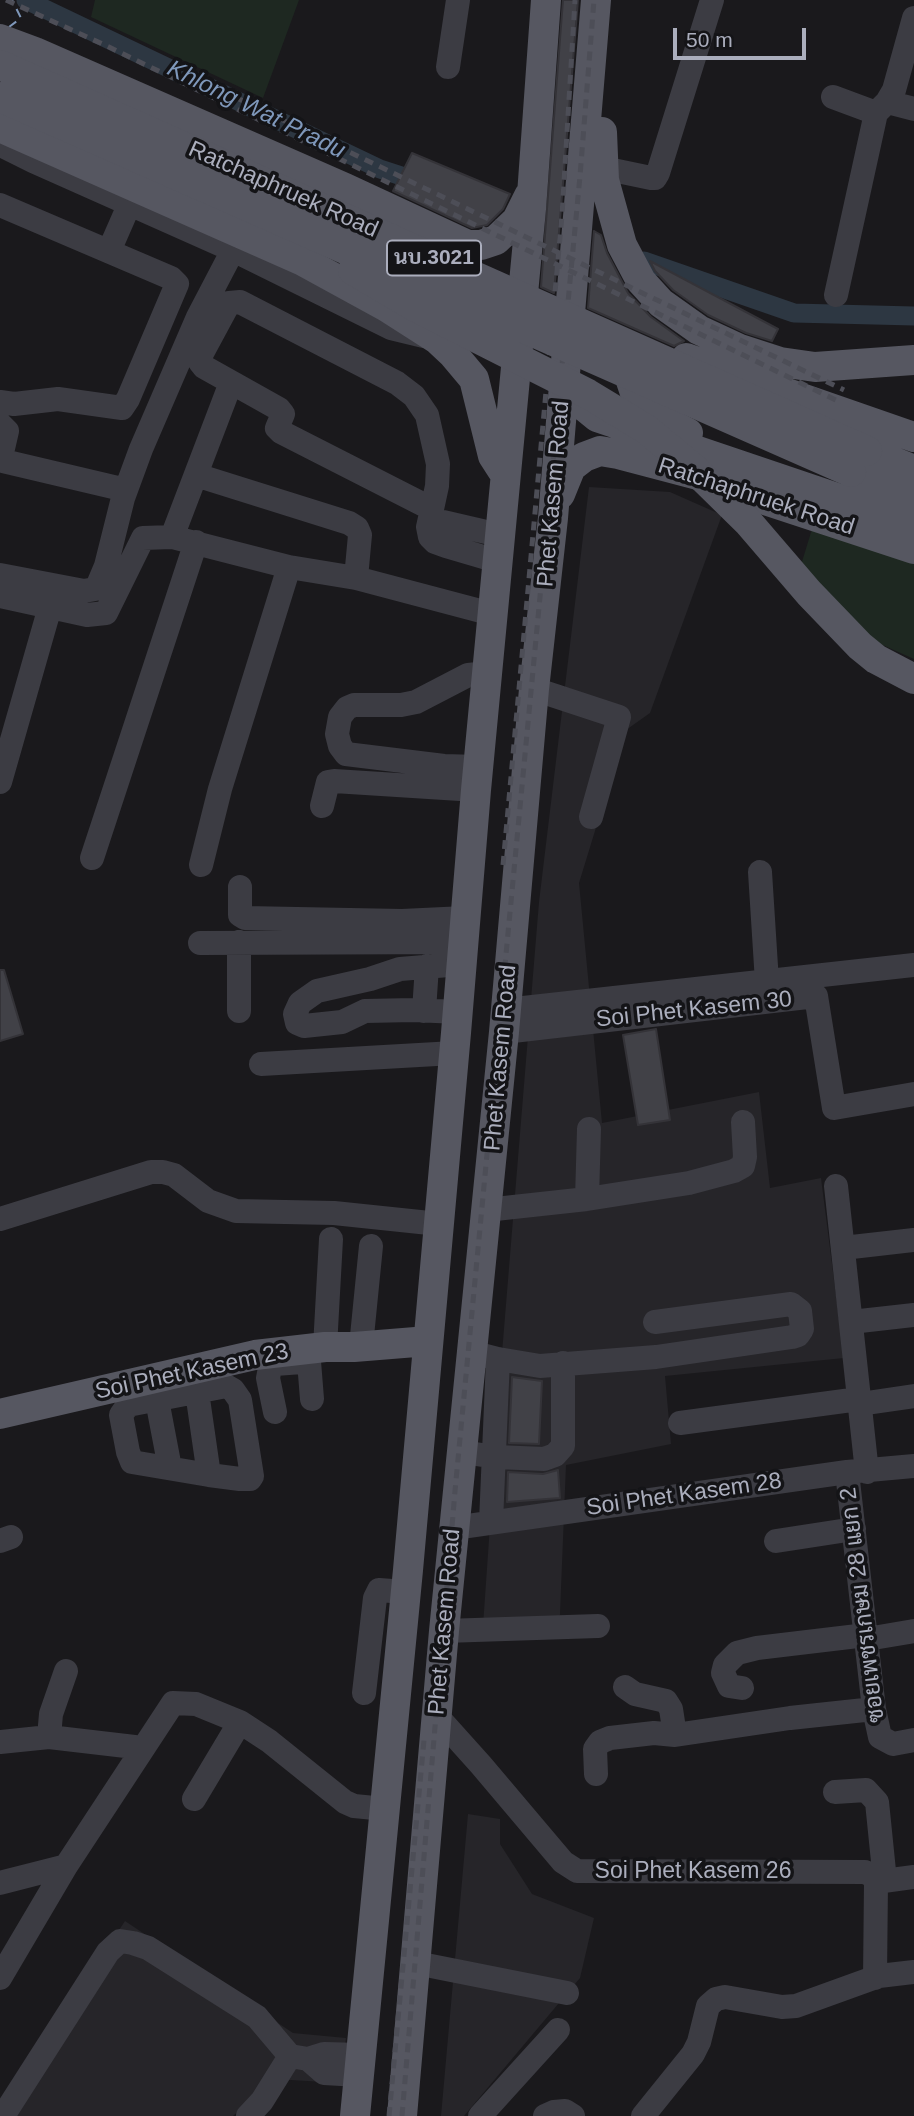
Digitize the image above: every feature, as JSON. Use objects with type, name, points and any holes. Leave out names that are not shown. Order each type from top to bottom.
[{"type":"main road","name":"Phet Kasem Road","points":[[355,2116],[439,1224],[504,473],[533,186],[546,0]]},
{"type":"main road","name":"Phet Kasem Road","points":[[402,2116],[462,1452],[485,1355],[486,1210],[534,689],[553,518],[598,0]]},
{"type":"main road","points":[[598,0],[604,180],[622,245],[641,281],[661,303],[699,330],[740,349],[780,362],[816,367],[914,360]]},
{"type":"main road","points":[[0,39],[35,52],[468,244],[481,245],[496,240],[517,220],[533,186]]},
{"type":"main road","name":"Ratchaphruek Road","points":[[0,65],[859,462],[914,496]]},
{"type":"main road","name":"Ratchaphruek Road","points":[[0,97],[283,222],[859,462],[914,470]]},
{"type":"main road","points":[[0,127],[303,261],[435,338],[474,379],[492,456],[497,467],[504,473]]},
{"type":"main road","points":[[283,222],[366,279],[588,394],[646,429],[692,467],[748,522],[809,593],[860,646],[876,659],[914,679]]},
{"type":"main road","points":[[524,284],[537,343],[548,370],[564,390],[597,417],[914,524]]},
{"type":"main road","points":[[504,473],[520,384],[537,343],[554,323],[569,313],[914,437]]},
{"type":"main road","points":[[683,356],[660,354],[646,357],[635,366],[631,381],[643,404],[654,415],[779,480]]},
{"type":"main road","name":"Ratchaphruek Road","points":[[553,518],[564,479],[571,467],[584,457],[600,452],[646,460],[713,479],[765,500],[914,549]]},
{"type":"main road","points":[[456,1033],[505,1021]]},
{"type":"main road","name":"Soi Phet Kasem 23","points":[[0,1414],[208,1382],[254,1355],[314,1353],[428,1341]]},
{"type":"street","points":[[448,67],[458,0]]},
{"type":"street","points":[[603,168],[655,178],[712,0]]},
{"type":"street","points":[[836,295],[882,108],[894,90],[914,18]]},
{"type":"street","points":[[0,110],[9,94],[18,86],[30,85],[408,257],[444,263],[453,268],[464,287],[464,297],[458,310],[450,319],[426,327],[410,322]]},
{"type":"street","points":[[833,97],[882,108],[914,109]]},
{"type":"street","points":[[0,142],[33,161],[233,250],[391,328],[435,338]]},
{"type":"street","points":[[109,251],[130,203]]},
{"type":"street","points":[[0,205],[171,278],[177,284],[124,406],[118,409],[58,399],[14,404],[0,402]]},
{"type":"street","points":[[427,262],[457,256],[481,245]]},
{"type":"street","points":[[0,575],[84,591],[95,589],[106,566],[126,490],[141,449],[198,317],[233,250]]},
{"type":"street","points":[[430,518],[281,432],[277,428],[283,414],[279,409],[204,367],[200,358],[229,303],[240,302],[397,383],[414,396],[427,415],[437,450],[438,475],[430,518],[430,537],[435,542],[498,548]]},
{"type":"street","points":[[172,537],[227,393]]},
{"type":"street","points":[[0,424],[7,431],[1,457],[3,461],[126,490]]},
{"type":"street","points":[[196,475],[349,523],[357,528],[360,536],[356,578]]},
{"type":"street","points":[[0,596],[87,615],[106,613],[143,538],[172,537],[289,567],[356,578],[492,614]]},
{"type":"street","points":[[92,858],[196,542]]},
{"type":"street","points":[[201,865],[220,789],[289,567]]},
{"type":"street","points":[[784,574],[863,642],[914,667]]},
{"type":"street","points":[[0,782],[50,607]]},
{"type":"street","points":[[477,778],[405,762],[346,754],[340,746],[337,734],[340,717],[347,708],[355,705],[401,705],[416,702],[468,675],[487,673]]},
{"type":"street","points":[[534,689],[624,719],[591,817]]},
{"type":"street","points":[[321,806],[328,782],[477,778]]},
{"type":"street","points":[[760,872],[767,982]]},
{"type":"street","points":[[240,887],[240,915],[245,918],[402,921],[463,941]]},
{"type":"street","points":[[200,943],[463,941]]},
{"type":"street","points":[[456,1033],[424,1012],[365,1011],[342,1022],[304,1026],[297,1023],[295,1014],[300,1003],[317,990],[400,969],[427,966],[463,941]]},
{"type":"street","points":[[239,942],[239,1011]]},
{"type":"street","points":[[505,1021],[767,982],[914,965]]},
{"type":"street","points":[[424,1012],[427,966]]},
{"type":"street","points":[[363,980],[365,1011]]},
{"type":"street","name":"Soi Phet Kasem 30","points":[[505,1021],[816,996],[834,1108],[914,1094]]},
{"type":"street","points":[[261,1064],[456,1033]]},
{"type":"street","points":[[486,1210],[587,1199],[690,1183],[734,1171],[743,1166],[745,1157],[743,1122]]},
{"type":"street","points":[[587,1199],[589,1129]]},
{"type":"street","points":[[0,1219],[151,1172],[163,1172],[174,1175],[208,1201],[236,1211],[334,1213],[439,1224]]},
{"type":"street","name":"ซอยเพชรเกษม 28 แยก 2","points":[[836,1185],[860,1402],[854,1529],[874,1709],[880,1737],[893,1744],[914,1740]]},
{"type":"street","points":[[312,1399],[314,1353],[331,1239]]},
{"type":"street","points":[[843,1248],[914,1240]]},
{"type":"street","points":[[361,1346],[371,1246]]},
{"type":"street","points":[[491,1522],[496,1457],[485,1355],[540,1366],[656,1357],[792,1337],[803,1329],[800,1311],[791,1304],[654,1314],[656,1357]]},
{"type":"street","points":[[851,1322],[914,1315]]},
{"type":"street","points":[[275,1412],[268,1378],[270,1368],[275,1364],[314,1353]]},
{"type":"street","points":[[462,1452],[544,1459],[555,1455],[563,1446],[563,1363]]},
{"type":"street","points":[[208,1382],[209,1475]]},
{"type":"street","points":[[208,1382],[226,1386],[233,1390],[240,1400],[253,1473],[250,1479],[132,1462],[121,1415],[124,1409],[128,1405],[157,1400],[208,1382]]},
{"type":"street","points":[[680,1423],[914,1396]]},
{"type":"street","points":[[157,1400],[170,1468]]},
{"type":"street","name":"Soi Phet Kasem 28","points":[[454,1528],[914,1466]]},
{"type":"street","points":[[776,1541],[854,1529]]},
{"type":"street","points":[[364,1693],[375,1598],[379,1590],[405,1592]]},
{"type":"street","points":[[444,1631],[598,1626]]},
{"type":"street","points":[[742,1688],[729,1686],[723,1673],[725,1665],[737,1653],[757,1648],[914,1631]]},
{"type":"street","points":[[49,1737],[51,1714],[66,1671]]},
{"type":"street","points":[[625,1687],[635,1694],[666,1701],[671,1709],[675,1735]]},
{"type":"street","points":[[0,1978],[66,1866],[173,1703],[196,1704],[240,1722],[269,1741],[345,1802],[354,1806],[384,1809]]},
{"type":"street","points":[[596,1774],[595,1749],[600,1742],[624,1735],[675,1735],[874,1709]]},
{"type":"street","name":"Soi Phet Kasem 26","points":[[437,1716],[563,1863],[577,1871],[866,1872],[880,1882]]},
{"type":"street","points":[[194,1799],[240,1722]]},
{"type":"street","points":[[0,1742],[16,1738],[49,1737],[143,1748]]},
{"type":"street","points":[[835,1792],[866,1790],[877,1802],[880,1882],[875,1978]]},
{"type":"street","points":[[0,1883],[66,1866]]},
{"type":"street","points":[[880,1882],[914,1877]]},
{"type":"street","points":[[3,2116],[108,1952],[120,1941],[148,1948],[257,2017],[299,2058],[324,2073],[360,2065]]},
{"type":"street","points":[[415,1963],[567,1993]]},
{"type":"street","points":[[651,2113],[693,2054],[699,2042],[708,2006],[716,1999],[725,1997],[782,2007],[796,2006],[875,1978],[914,1972]]},
{"type":"street","points":[[480,2116],[558,2029]]},
{"type":"street","points":[[248,2116],[299,2058]]},
{"type":"street","points":[[545,2116],[554,2112],[565,2112],[573,2116]]},
{"type":"shaded area","points":[[95,0],[299,0],[263,98],[91,17]]},
{"type":"shaded area","points":[[589,487],[670,492],[722,515],[650,713],[626,730],[579,883],[602,1123],[759,1092],[770,1188],[821,1178],[844,1358],[665,1376],[671,1444],[566,1465],[559,1638],[482,1640],[502,1353],[539,902]]},
{"type":"shaded area","points":[[812,529],[914,564],[914,659],[867,638],[801,565]]},
{"type":"shaded area","points":[[468,1814],[500,1819],[500,1844],[532,1894],[594,1918],[580,1978],[464,2116],[441,2116]]},
{"type":"shaded area","points":[[125,1921],[293,2033],[346,2038],[341,2083],[274,2079],[233,2116],[0,2116],[0,2110]]},
{"type":"building","points":[[563,0],[578,0],[554,293],[541,287]]},
{"type":"building","points":[[412,153],[510,194],[503,209],[487,225],[472,228],[393,191]]},
{"type":"building","points":[[594,231],[601,235],[607,253],[628,293],[651,317],[684,341],[674,346],[588,308]]},
{"type":"building","points":[[650,261],[778,329],[772,341],[746,333],[708,315],[673,290],[655,271]]},
{"type":"building","points":[[0,970],[4,970],[23,1034],[0,1041]]},
{"type":"building","points":[[656,1029],[670,1120],[638,1125],[623,1035]]},
{"type":"building","points":[[512,1377],[542,1381],[539,1444],[509,1443]]},
{"type":"building","points":[[558,1470],[560,1498],[507,1502],[508,1472],[543,1474]]},
{"type":"waterway","name":"Khlong Wat Pradu","points":[[26,0],[380,169],[426,184]]},
{"type":"waterway","name":"Khlong Wat Pradu","points":[[644,261],[794,313],[914,316]]},
{"type":"ferry route","points":[[9,27],[21,18],[12,0]]},
{"type":"railway","points":[[6,0],[109,47],[840,402]]},
{"type":"railway","points":[[503,865],[562,215],[575,0]]},
{"type":"railway","points":[[402,2116],[455,1491],[580,176],[594,0]]},
{"type":"railway","points":[[235,97],[844,390]]},
{"type":"railway","points":[[389,2116],[424,1740]]}]
